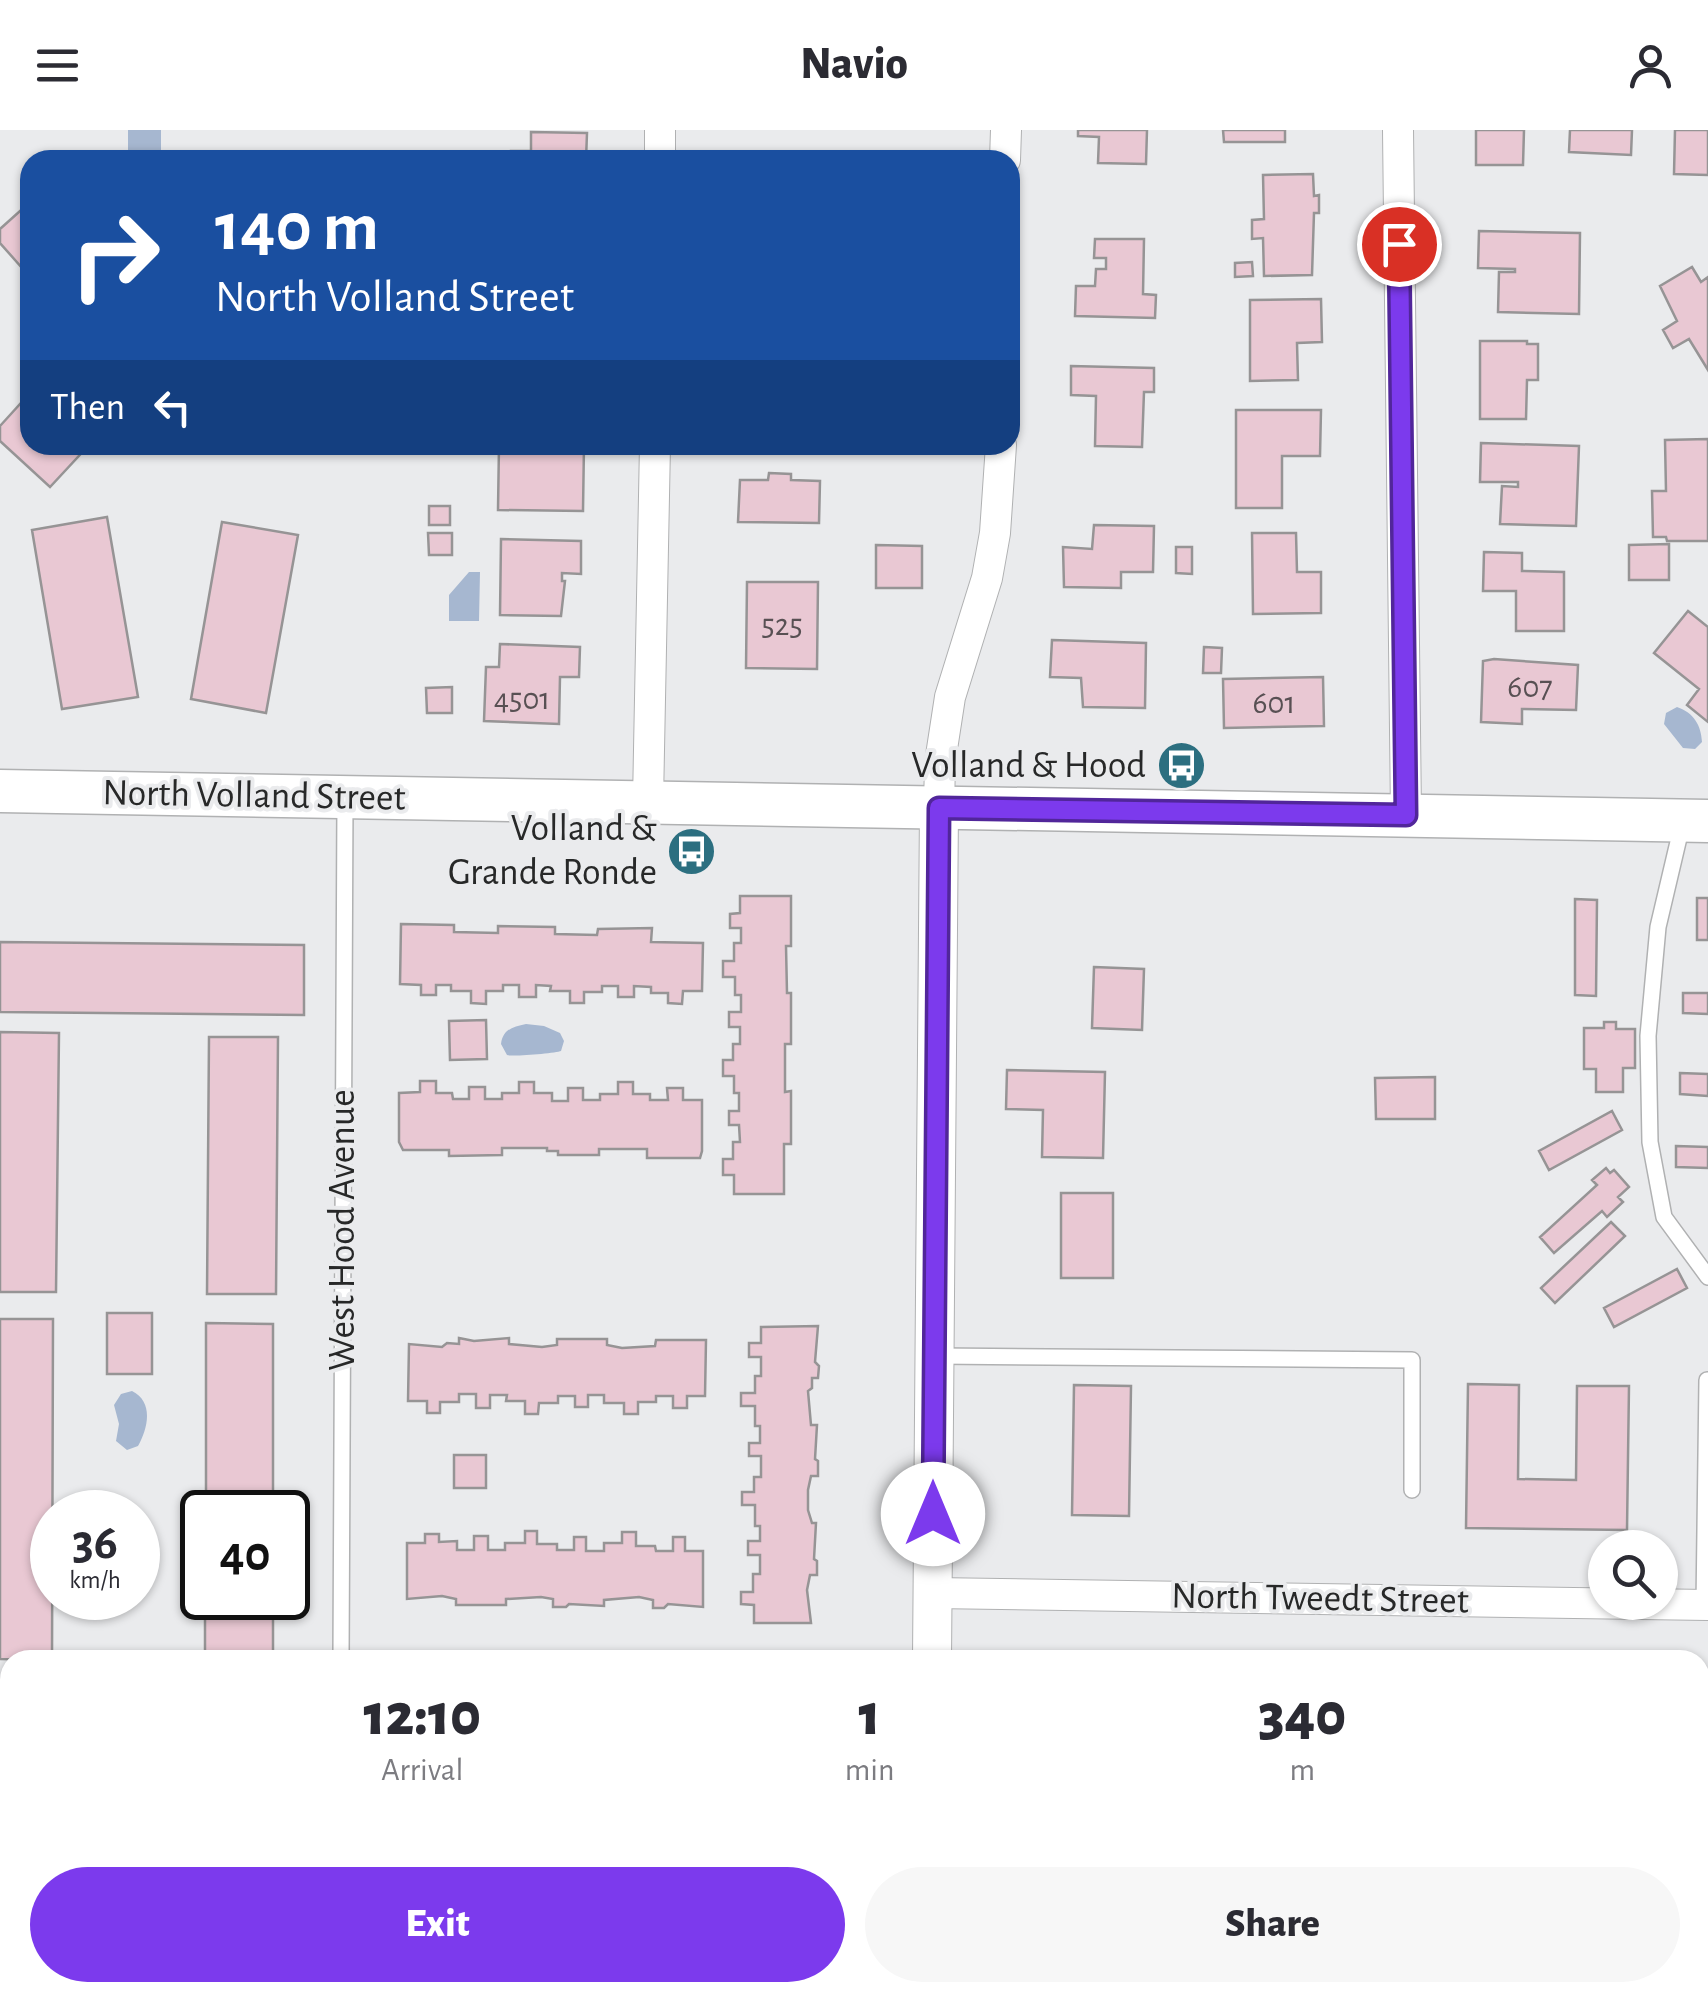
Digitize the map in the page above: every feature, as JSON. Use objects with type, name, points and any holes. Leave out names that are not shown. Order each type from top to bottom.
[{"type":"main road","name":"North Volland Street","points":[[0,791],[1696,821]]},
{"type":"street","points":[[1398,130],[1406,815]]},
{"type":"street","points":[[648,801],[654,455]]},
{"type":"street","points":[[932,1650],[940,762],[961,652],[987,578],[995,532],[999,455]]},
{"type":"street","name":"North Tweedt Street","points":[[933,1593],[1706,1605]]},
{"type":"lane","name":"West Hood Avenue","points":[[341,1650],[345,799]]},
{"type":"lane","points":[[1696,821],[1658,927],[1648,1036],[1650,1142],[1664,1217],[1708,1276]]},
{"type":"lane","points":[[934,1356],[1412,1360],[1412,1490]]},
{"type":"lane","points":[[1706,1605],[1707,1380]]},
{"type":"water","points":[[128,130],[161,130],[161,150],[128,150]]},
{"type":"water","points":[[469,572],[480,572],[479,621],[449,621],[449,595]]},
{"type":"water","points":[[1677,707],[1698,725],[1702,742],[1695,749],[1683,748],[1664,724],[1666,713]]},
{"type":"water","points":[[526,1024],[560,1033],[564,1041],[561,1051],[507,1055],[501,1044],[504,1035]]},
{"type":"water","points":[[132,1391],[144,1402],[147,1416],[138,1446],[127,1450],[116,1441],[119,1424],[114,1405],[121,1394]]},
{"type":"building","points":[[1078,130],[1147,130],[1146,164],[1098,163],[1099,137],[1078,136]]},
{"type":"building","points":[[1223,130],[1285,130],[1285,142],[1224,142]]},
{"type":"building","points":[[1476,130],[1524,130],[1523,165],[1476,165]]},
{"type":"building","points":[[1570,130],[1632,130],[1631,155],[1569,152]]},
{"type":"building","points":[[1675,130],[1708,130],[1708,175],[1674,174]]},
{"type":"building","points":[[531,132],[587,133],[586,150],[531,150]]},
{"type":"building","points":[[1313,174],[1319,213],[1314,213],[1312,275],[1264,276],[1263,238],[1252,239],[1252,220],[1264,219],[1263,175]]},
{"type":"building","points":[[20,211],[20,266],[0,243],[0,229]]},
{"type":"building","points":[[1479,231],[1580,233],[1579,314],[1498,312],[1499,272],[1515,269],[1478,268]]},
{"type":"building","points":[[1095,239],[1144,239],[1143,294],[1156,295],[1155,318],[1075,316],[1076,286],[1095,286],[1096,269],[1106,269],[1106,258],[1094,258]]},
{"type":"building","points":[[1252,262],[1253,276],[1235,277],[1235,263]]},
{"type":"building","points":[[1692,267],[1701,282],[1708,277],[1708,370],[1689,339],[1673,348],[1663,330],[1677,321],[1660,286]]},
{"type":"building","points":[[1321,299],[1322,342],[1297,343],[1298,380],[1250,381],[1250,300]]},
{"type":"building","points":[[1480,341],[1538,344],[1538,380],[1527,380],[1526,419],[1480,419]]},
{"type":"building","points":[[1071,366],[1154,368],[1154,392],[1144,392],[1142,447],[1095,446],[1096,396],[1071,395]]},
{"type":"building","points":[[20,404],[20,455],[80,455],[50,487],[0,441],[0,426]]},
{"type":"building","points":[[1236,410],[1321,410],[1320,456],[1282,456],[1282,508],[1236,508]]},
{"type":"building","points":[[1708,439],[1708,541],[1653,537],[1652,491],[1666,491],[1665,440]]},
{"type":"building","points":[[1481,443],[1579,446],[1576,526],[1500,524],[1502,486],[1518,487],[1518,482],[1480,482]]},
{"type":"building","points":[[499,455],[584,455],[583,511],[498,510]]},
{"type":"building","points":[[769,473],[791,474],[791,480],[820,481],[819,523],[738,522],[740,480],[768,480]]},
{"type":"building","points":[[429,506],[450,506],[450,525],[429,525]]},
{"type":"building","points":[[107,517],[138,697],[62,709],[32,530]]},
{"type":"building","points":[[222,522],[298,535],[266,713],[191,699]]},
{"type":"building","points":[[1094,525],[1154,526],[1153,572],[1121,572],[1121,588],[1064,587],[1063,547],[1092,549]]},
{"type":"building","points":[[428,533],[452,533],[452,555],[429,555]]},
{"type":"building","points":[[1252,533],[1296,533],[1297,572],[1321,572],[1321,613],[1253,614]]},
{"type":"building","points":[[501,539],[581,541],[581,574],[562,573],[565,581],[561,616],[500,615]]},
{"type":"building","points":[[1669,544],[1669,580],[1629,580],[1629,545]]},
{"type":"building","points":[[876,545],[922,546],[922,588],[876,588]]},
{"type":"building","points":[[1176,547],[1192,547],[1192,574],[1176,573]]},
{"type":"building","points":[[1484,552],[1522,553],[1522,571],[1564,572],[1564,631],[1516,631],[1516,591],[1483,591]]},
{"type":"building","points":[[747,582],[818,582],[817,669],[746,668]]},
{"type":"building","points":[[1688,611],[1708,627],[1708,722],[1687,705],[1699,689],[1654,653]]},
{"type":"building","points":[[1052,640],[1146,643],[1145,708],[1083,707],[1081,678],[1050,677]]},
{"type":"building","points":[[500,644],[580,647],[579,677],[560,677],[559,724],[484,721],[486,667],[499,667]]},
{"type":"building","points":[[1204,647],[1222,648],[1221,673],[1203,673]]},
{"type":"building","points":[[1483,661],[1578,665],[1576,710],[1522,709],[1522,724],[1481,722]]},
{"type":"building","points":[[1323,677],[1324,726],[1224,728],[1223,679]]},
{"type":"building","points":[[452,687],[452,713],[427,713],[426,688]]},
{"type":"building","points":[[740,896],[791,896],[791,946],[786,946],[791,1044],[785,1044],[785,1092],[791,1091],[791,1144],[784,1144],[784,1194],[734,1194],[734,1175],[723,1175],[723,1159],[733,1159],[733,1142],[740,1142],[739,1125],[729,1125],[729,1111],[739,1111],[739,1093],[734,1093],[734,1076],[723,1076],[723,1060],[733,1060],[733,1044],[740,1044],[740,1027],[729,1027],[729,1012],[741,1012],[741,995],[735,995],[735,977],[723,977],[723,961],[734,961],[734,943],[741,943],[741,928],[730,928],[730,914],[740,913]]},
{"type":"building","points":[[1697,898],[1708,898],[1708,940],[1697,940]]},
{"type":"building","points":[[1575,899],[1597,900],[1596,996],[1575,995]]},
{"type":"building","points":[[401,924],[454,925],[454,932],[498,933],[498,926],[555,927],[555,934],[597,935],[598,929],[652,928],[651,942],[703,943],[702,991],[683,991],[682,1004],[668,1003],[668,993],[651,993],[651,987],[634,986],[634,997],[618,997],[618,986],[602,986],[602,992],[584,992],[584,1003],[570,1003],[570,991],[550,991],[551,986],[536,985],[536,997],[519,997],[519,985],[503,985],[503,991],[486,991],[486,1004],[471,1003],[471,991],[451,991],[451,985],[436,985],[436,995],[421,995],[421,985],[400,984]]},
{"type":"building","points":[[0,942],[304,945],[304,1015],[0,1012]]},
{"type":"building","points":[[1094,967],[1144,969],[1142,1030],[1092,1028]]},
{"type":"building","points":[[1683,993],[1708,993],[1708,1014],[1683,1013]]},
{"type":"building","points":[[486,1020],[487,1059],[450,1060],[449,1021]]},
{"type":"building","points":[[1604,1022],[1616,1022],[1616,1029],[1635,1029],[1635,1068],[1623,1068],[1623,1092],[1596,1092],[1596,1069],[1584,1069],[1584,1028],[1604,1028]]},
{"type":"building","points":[[0,1032],[59,1033],[56,1292],[0,1292]]},
{"type":"building","points":[[209,1037],[278,1037],[276,1294],[207,1294]]},
{"type":"building","points":[[1007,1070],[1105,1072],[1103,1158],[1042,1157],[1043,1110],[1006,1109]]},
{"type":"building","points":[[1680,1073],[1708,1074],[1708,1096],[1680,1094]]},
{"type":"building","points":[[1435,1077],[1435,1119],[1376,1119],[1375,1078]]},
{"type":"building","points":[[420,1081],[436,1081],[436,1093],[452,1093],[453,1099],[469,1099],[469,1087],[485,1087],[485,1099],[502,1099],[502,1093],[519,1093],[519,1082],[534,1082],[534,1093],[552,1093],[552,1101],[568,1101],[568,1088],[583,1088],[583,1100],[600,1100],[600,1094],[618,1094],[618,1082],[633,1082],[633,1094],[650,1094],[650,1100],[668,1100],[667,1088],[683,1088],[683,1100],[702,1100],[702,1151],[700,1158],[647,1158],[647,1149],[599,1149],[599,1155],[558,1155],[558,1151],[547,1148],[502,1148],[502,1155],[449,1156],[449,1150],[403,1150],[399,1142],[399,1093],[420,1092]]},
{"type":"building","points":[[1612,1111],[1622,1130],[1549,1170],[1539,1151]]},
{"type":"building","points":[[1676,1146],[1708,1147],[1708,1168],[1676,1167]]},
{"type":"building","points":[[1606,1168],[1610,1173],[1614,1170],[1629,1187],[1618,1197],[1623,1202],[1607,1217],[1602,1211],[1554,1253],[1540,1237],[1597,1185],[1592,1180]]},
{"type":"building","points":[[1061,1193],[1113,1193],[1113,1278],[1061,1278]]},
{"type":"building","points":[[1611,1222],[1625,1236],[1555,1303],[1541,1288]]},
{"type":"building","points":[[1677,1269],[1687,1288],[1614,1327],[1604,1308]]},
{"type":"building","points":[[107,1313],[152,1313],[152,1374],[107,1374]]},
{"type":"building","points":[[0,1319],[53,1319],[52,1490],[30,1490],[30,1620],[52,1620],[52,1650],[0,1650]]},
{"type":"building","points":[[206,1323],[273,1324],[273,1490],[206,1490]]},
{"type":"building","points":[[818,1326],[818,1378],[812,1378],[808,1391],[811,1425],[817,1425],[818,1461],[818,1476],[811,1476],[808,1490],[808,1510],[812,1523],[816,1523],[817,1561],[817,1575],[810,1575],[807,1590],[811,1623],[754,1623],[754,1605],[741,1604],[741,1592],[753,1592],[753,1574],[760,1574],[760,1555],[748,1555],[748,1541],[760,1541],[755,1505],[742,1505],[742,1492],[754,1492],[754,1477],[761,1477],[761,1456],[749,1456],[749,1443],[760,1443],[755,1406],[741,1406],[741,1393],[755,1393],[755,1376],[761,1376],[761,1357],[749,1357],[749,1343],[761,1343],[761,1327]]},
{"type":"building","points":[[459,1338],[509,1338],[509,1344],[542,1347],[557,1345],[557,1339],[607,1339],[607,1345],[622,1348],[655,1346],[656,1340],[706,1340],[705,1396],[687,1396],[687,1408],[673,1408],[673,1396],[656,1396],[656,1402],[638,1402],[638,1414],[624,1414],[624,1403],[604,1403],[604,1395],[588,1395],[588,1407],[575,1407],[575,1396],[558,1396],[558,1403],[539,1403],[538,1414],[525,1414],[525,1401],[506,1401],[507,1395],[490,1395],[490,1408],[476,1408],[476,1394],[459,1394],[459,1402],[440,1402],[440,1413],[427,1413],[427,1401],[408,1401],[409,1344],[442,1347],[447,1343],[459,1344]]},
{"type":"building","points":[[1468,1384],[1519,1385],[1518,1479],[1576,1480],[1577,1386],[1629,1386],[1627,1530],[1466,1528]]},
{"type":"building","points":[[1074,1385],[1131,1386],[1129,1516],[1072,1515]]},
{"type":"building","points":[[454,1455],[486,1455],[486,1488],[454,1488]]},
{"type":"building","points":[[525,1531],[537,1531],[537,1544],[557,1544],[557,1550],[574,1550],[574,1537],[586,1537],[586,1551],[604,1551],[604,1543],[622,1543],[622,1532],[636,1532],[636,1546],[673,1551],[673,1537],[685,1537],[685,1551],[703,1551],[703,1607],[668,1604],[653,1608],[653,1600],[639,1597],[604,1600],[604,1606],[566,1607],[553,1607],[553,1599],[541,1597],[506,1599],[506,1605],[456,1605],[456,1599],[442,1596],[407,1599],[407,1543],[425,1543],[425,1534],[439,1534],[439,1542],[457,1541],[457,1550],[474,1550],[474,1536],[488,1536],[488,1550],[505,1550],[505,1543],[525,1543]]},
{"type":"building","points":[[205,1620],[273,1620],[273,1650],[205,1650]]},
{"type":"place","name":"Volland & Hood","points":[[1181,766]]},
{"type":"place","name":"Volland & Grande Ronde","points":[[692,851]]},
{"type":"route","points":[[933,1514],[939,808],[1406,815],[1399,244]]}]
